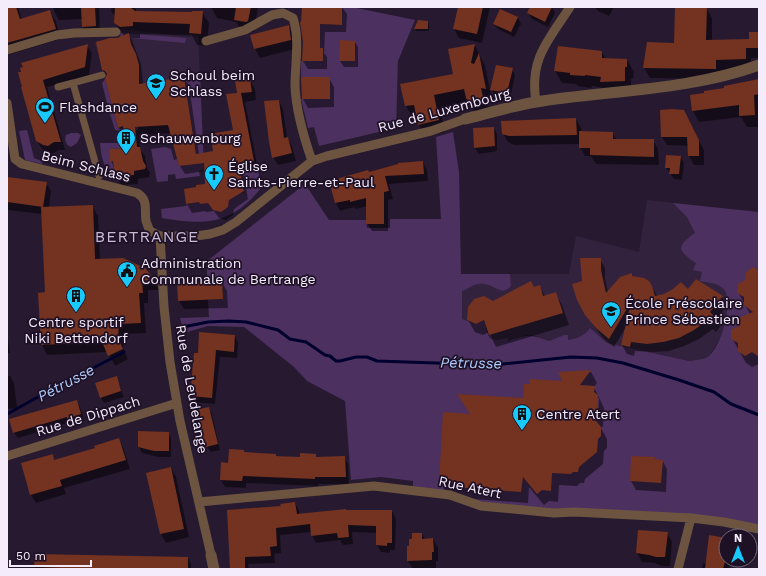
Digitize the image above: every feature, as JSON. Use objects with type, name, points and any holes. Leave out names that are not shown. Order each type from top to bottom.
[{"type":"street","points":[[536,102],[534,88],[535,74],[542,50],[570,7]]},
{"type":"street","points":[[206,41],[245,30],[272,15],[283,13],[293,18],[296,29],[295,87],[297,105],[312,162]]},
{"type":"street","points":[[7,50],[57,35],[116,32]]},
{"type":"street","name":"Rue de Luxembourg","points":[[160,236],[196,236],[223,230],[236,222],[312,162],[327,156],[431,131],[465,119],[536,102],[678,86],[737,73],[759,66]]},
{"type":"street","points":[[58,87],[102,75]]},
{"type":"street","name":"Beim Schlass","points":[[74,83],[99,176]]},
{"type":"street","points":[[7,103],[15,161]]},
{"type":"street","name":"Beim Schlass","points":[[15,161],[137,193],[143,196],[146,221],[150,230],[160,236]]},
{"type":"street","name":"Rue de Leudelange","points":[[160,236],[164,307],[170,362],[180,421],[214,569]]},
{"type":"street","name":"Rue de Dippach","points":[[7,456],[177,403]]},
{"type":"street","name":"Rue Atert","points":[[199,502],[374,486],[450,495],[481,506],[554,513],[575,512],[691,518],[724,522],[759,529]]},
{"type":"street","points":[[678,569],[691,518]]},
{"type":"shaded area","points":[[342,7],[352,7],[415,20],[398,61],[396,128],[319,146],[314,127],[308,128],[301,99],[330,99],[330,77],[301,77],[301,61],[323,61],[323,48],[320,48],[320,24],[342,25]]},
{"type":"shaded area","name":"Schoul beim Schlass","points":[[120,29],[187,37],[198,36],[204,170],[197,163],[179,166],[168,125],[118,128],[95,42],[112,38],[120,38]]},
{"type":"shaded area","points":[[121,33],[186,38],[185,43],[120,37]]},
{"type":"shaded area","points":[[200,74],[204,170],[199,171],[200,176],[176,179],[175,174],[168,175],[168,181],[157,182],[151,149],[165,147],[171,149],[174,160],[177,159],[179,166],[198,163],[184,77]]},
{"type":"shaded area","points":[[105,79],[118,128],[138,127],[138,130],[131,132],[115,130],[102,83]]},
{"type":"shaded area","points":[[27,130],[34,158],[42,161],[42,164],[25,160],[19,131]]},
{"type":"shaded area","points":[[453,132],[459,172],[461,274],[510,274],[511,286],[503,291],[489,285],[478,284],[462,291],[462,319],[476,324],[484,320],[488,335],[490,338],[496,340],[507,338],[508,341],[528,336],[549,341],[564,335],[568,335],[568,340],[580,336],[590,328],[607,343],[689,361],[705,358],[714,350],[722,334],[727,314],[727,297],[721,286],[700,281],[702,272],[693,270],[696,263],[689,259],[682,251],[682,245],[695,233],[687,217],[673,203],[759,212],[759,529],[737,524],[481,506],[413,490],[413,481],[381,477],[351,480],[345,401],[307,381],[294,367],[244,327],[208,326],[184,333],[180,318],[209,317],[208,300],[223,299],[222,282],[207,282],[207,261],[305,184],[329,220],[366,220],[367,228],[390,228],[390,219],[441,219],[436,137]]},
{"type":"shaded area","points":[[78,133],[81,135],[77,143],[71,147],[67,144],[65,139],[66,135]]},
{"type":"shaded area","points":[[100,143],[125,143],[125,148],[110,149],[110,161],[113,161],[114,170],[108,171],[106,168],[102,158]]},
{"type":"shaded area","points":[[253,165],[254,170],[258,170],[261,188],[239,209],[217,220],[205,222],[192,222],[162,218],[161,209],[186,206],[187,204],[199,202],[201,204],[201,202],[229,204],[229,202],[227,202],[231,197],[232,198],[232,196],[245,192],[240,167]]},
{"type":"shaded area","points":[[647,200],[746,211],[700,281],[720,285],[725,290],[728,298],[725,324],[719,340],[710,355],[700,360],[689,361],[607,343],[590,329],[578,338],[568,340],[568,335],[564,335],[549,341],[536,336],[527,335],[508,341],[507,339],[497,342],[493,341],[489,335],[484,320],[476,324],[462,319],[461,274],[569,274],[576,236],[639,252]]},
{"type":"building","points":[[7,7],[16,7],[20,19],[50,10],[56,29],[7,43]]},
{"type":"building","points":[[81,7],[95,7],[96,26],[82,27]]},
{"type":"building","points":[[115,7],[130,7],[135,11],[203,11],[201,34],[189,33],[190,24],[133,22],[133,26],[120,27],[114,23]]},
{"type":"building","points":[[236,7],[251,7],[248,21],[234,20]]},
{"type":"building","points":[[302,7],[342,7],[342,25],[320,24],[320,48],[323,48],[323,61],[302,61],[303,42],[300,22]]},
{"type":"building","points":[[458,7],[483,7],[477,34],[453,29]]},
{"type":"building","points":[[530,7],[552,7],[545,22],[527,13]]},
{"type":"building","points":[[675,7],[707,7],[706,40],[749,39],[749,32],[759,32],[759,48],[746,48],[746,59],[716,60],[716,69],[643,68],[647,42],[674,43]]},
{"type":"building","points":[[500,9],[518,17],[511,32],[493,24]]},
{"type":"building","points":[[418,20],[428,21],[428,29],[414,29]]},
{"type":"building","points":[[289,25],[291,40],[254,49],[250,35]]},
{"type":"building","points":[[129,33],[131,44],[139,65],[139,84],[184,77],[196,154],[213,151],[210,134],[233,130],[226,94],[237,93],[235,81],[250,79],[252,92],[241,93],[254,161],[239,164],[244,191],[229,200],[228,207],[221,212],[213,210],[208,203],[200,204],[199,202],[186,204],[184,189],[205,184],[204,163],[179,166],[168,125],[135,127],[137,147],[140,147],[143,161],[146,166],[145,169],[134,171],[134,175],[115,177],[113,161],[110,162],[110,149],[125,148],[123,126],[118,128],[105,79],[107,74],[102,70],[96,42],[110,38],[117,38]]},
{"type":"building","points":[[340,40],[355,41],[355,61],[339,61]]},
{"type":"building","points":[[88,44],[85,67],[43,80],[61,142],[54,142],[48,146],[43,145],[36,141],[21,87],[18,72],[21,72],[20,68],[23,67],[21,63]]},
{"type":"building","points":[[475,44],[471,63],[474,64],[479,53],[486,89],[481,88],[483,97],[480,101],[469,103],[464,89],[434,95],[439,120],[418,125],[414,105],[405,106],[400,84],[453,74],[448,49]]},
{"type":"building","points":[[558,46],[602,51],[602,58],[627,59],[627,67],[625,67],[625,81],[600,82],[601,77],[570,75],[570,73],[554,71]]},
{"type":"building","points":[[496,65],[513,68],[507,93],[490,90]]},
{"type":"building","points":[[301,77],[330,77],[330,99],[302,99]]},
{"type":"building","points":[[759,79],[759,94],[754,95],[755,115],[739,116],[739,105],[692,111],[690,95],[704,93],[704,91],[724,88],[724,86]]},
{"type":"building","points":[[279,100],[284,138],[288,137],[292,153],[272,158],[264,101]]},
{"type":"building","points":[[660,110],[684,110],[699,140],[699,156],[688,156],[687,137],[661,137]]},
{"type":"building","points":[[576,118],[577,135],[509,136],[502,134],[501,121]]},
{"type":"building","points":[[494,127],[495,146],[474,148],[473,128]]},
{"type":"building","points":[[579,131],[613,132],[613,139],[654,139],[654,157],[590,155],[590,148],[579,148]]},
{"type":"building","points":[[666,155],[681,156],[679,174],[669,174],[670,168],[665,168]]},
{"type":"building","points":[[423,161],[424,174],[385,176],[389,191],[384,192],[384,224],[366,224],[366,198],[350,202],[350,200],[335,203],[329,181],[368,170],[369,172],[398,163]]},
{"type":"building","points":[[7,177],[47,182],[43,207],[7,202]]},
{"type":"building","points":[[93,205],[95,259],[123,258],[145,268],[155,280],[142,281],[143,293],[139,293],[141,323],[119,324],[118,337],[123,349],[108,356],[102,342],[41,345],[38,293],[45,292],[41,207]]},
{"type":"building","points":[[580,258],[601,258],[601,270],[606,293],[620,277],[632,273],[632,276],[644,278],[649,281],[655,296],[664,294],[681,282],[688,289],[696,279],[723,296],[710,312],[716,318],[710,324],[707,321],[679,338],[647,344],[631,342],[630,347],[621,345],[631,302],[609,339],[596,328],[585,315],[577,300],[572,284],[582,281]]},
{"type":"building","points":[[753,267],[759,271],[759,357],[752,352],[745,356],[738,351],[738,343],[731,339],[731,330],[739,326],[739,318],[753,312],[744,305],[744,297],[737,293],[738,284],[745,280],[746,272]]},
{"type":"building","points":[[222,281],[223,299],[178,301],[177,283]]},
{"type":"building","points":[[531,281],[534,287],[540,285],[543,296],[556,292],[563,313],[489,335],[484,320],[476,324],[467,320],[468,307],[474,299],[484,296],[493,301]]},
{"type":"building","points":[[199,332],[235,335],[234,352],[216,350],[212,398],[190,396],[194,353],[198,353]]},
{"type":"building","name":"Centre Atert","points":[[591,370],[580,385],[595,386],[594,392],[598,395],[597,414],[593,417],[601,427],[601,436],[598,439],[597,452],[579,467],[578,472],[573,472],[571,474],[552,473],[551,491],[542,490],[537,494],[523,477],[521,492],[452,487],[452,483],[439,482],[443,412],[470,414],[457,394],[523,398],[524,384],[529,384],[530,379],[562,381],[558,372]]},
{"type":"building","points":[[117,376],[121,391],[100,398],[95,383]]},
{"type":"building","points":[[77,400],[81,414],[13,433],[9,419]]},
{"type":"building","points":[[209,407],[218,444],[206,447],[205,441],[202,442],[195,410]]},
{"type":"building","points":[[138,431],[169,432],[169,451],[154,451],[138,447]]},
{"type":"building","points":[[119,438],[126,460],[60,480],[62,486],[30,495],[21,463],[53,454],[54,460],[95,448],[94,446]]},
{"type":"building","points":[[229,449],[244,450],[244,452],[276,454],[276,456],[300,457],[300,453],[316,454],[316,457],[345,456],[346,477],[315,477],[315,479],[243,476],[242,481],[220,480],[221,462],[228,463]]},
{"type":"building","points":[[631,456],[655,457],[654,459],[663,460],[661,483],[630,481]]},
{"type":"building","points":[[171,467],[184,529],[160,534],[146,473]]},
{"type":"building","points":[[295,502],[297,514],[346,509],[392,510],[392,543],[387,543],[387,546],[376,545],[376,526],[348,525],[349,537],[338,538],[337,533],[311,536],[310,524],[276,528],[277,546],[270,547],[271,556],[245,557],[245,569],[230,569],[227,510],[281,506],[280,504]]},
{"type":"building","points":[[638,530],[668,532],[665,557],[656,557],[636,553]]},
{"type":"building","points":[[412,533],[422,533],[422,539],[433,538],[434,552],[432,552],[432,560],[407,561],[407,546],[409,546],[409,539],[412,539]]},
{"type":"building","points":[[709,535],[718,537],[718,568],[723,569],[705,569]]},
{"type":"building","points":[[35,554],[188,557],[188,569],[91,569],[34,567]]},
{"type":"waterway","name":"Pétrusse","points":[[183,327],[208,322],[246,322],[278,330],[290,339],[306,342],[336,361],[356,357],[367,357],[377,361],[494,365],[571,357],[597,358],[623,363],[714,392],[731,404],[759,415]]},
{"type":"waterway","name":"Pétrusse","points":[[7,414],[124,352]]},
{"type":"place","name":"Schoul beim Schlass","points":[[156,100]]},
{"type":"place","name":"Flashdance","points":[[45,124]]},
{"type":"place","name":"Schauwenburg","points":[[126,155]]},
{"type":"place","name":"Église Saints-Pierre-et-Paul","points":[[214,191]]},
{"type":"place","name":"Administration Communale de Bertrange","points":[[127,288]]},
{"type":"place","name":"Centre sportif Niki Bettendorf","points":[[76,313]]},
{"type":"place","name":"École Préscolaire Prince Sébastien","points":[[611,328]]},
{"type":"place","name":"Centre Atert","points":[[522,431]]},
{"type":"district","name":"BERTRANGE","points":[[147,236]]}]
